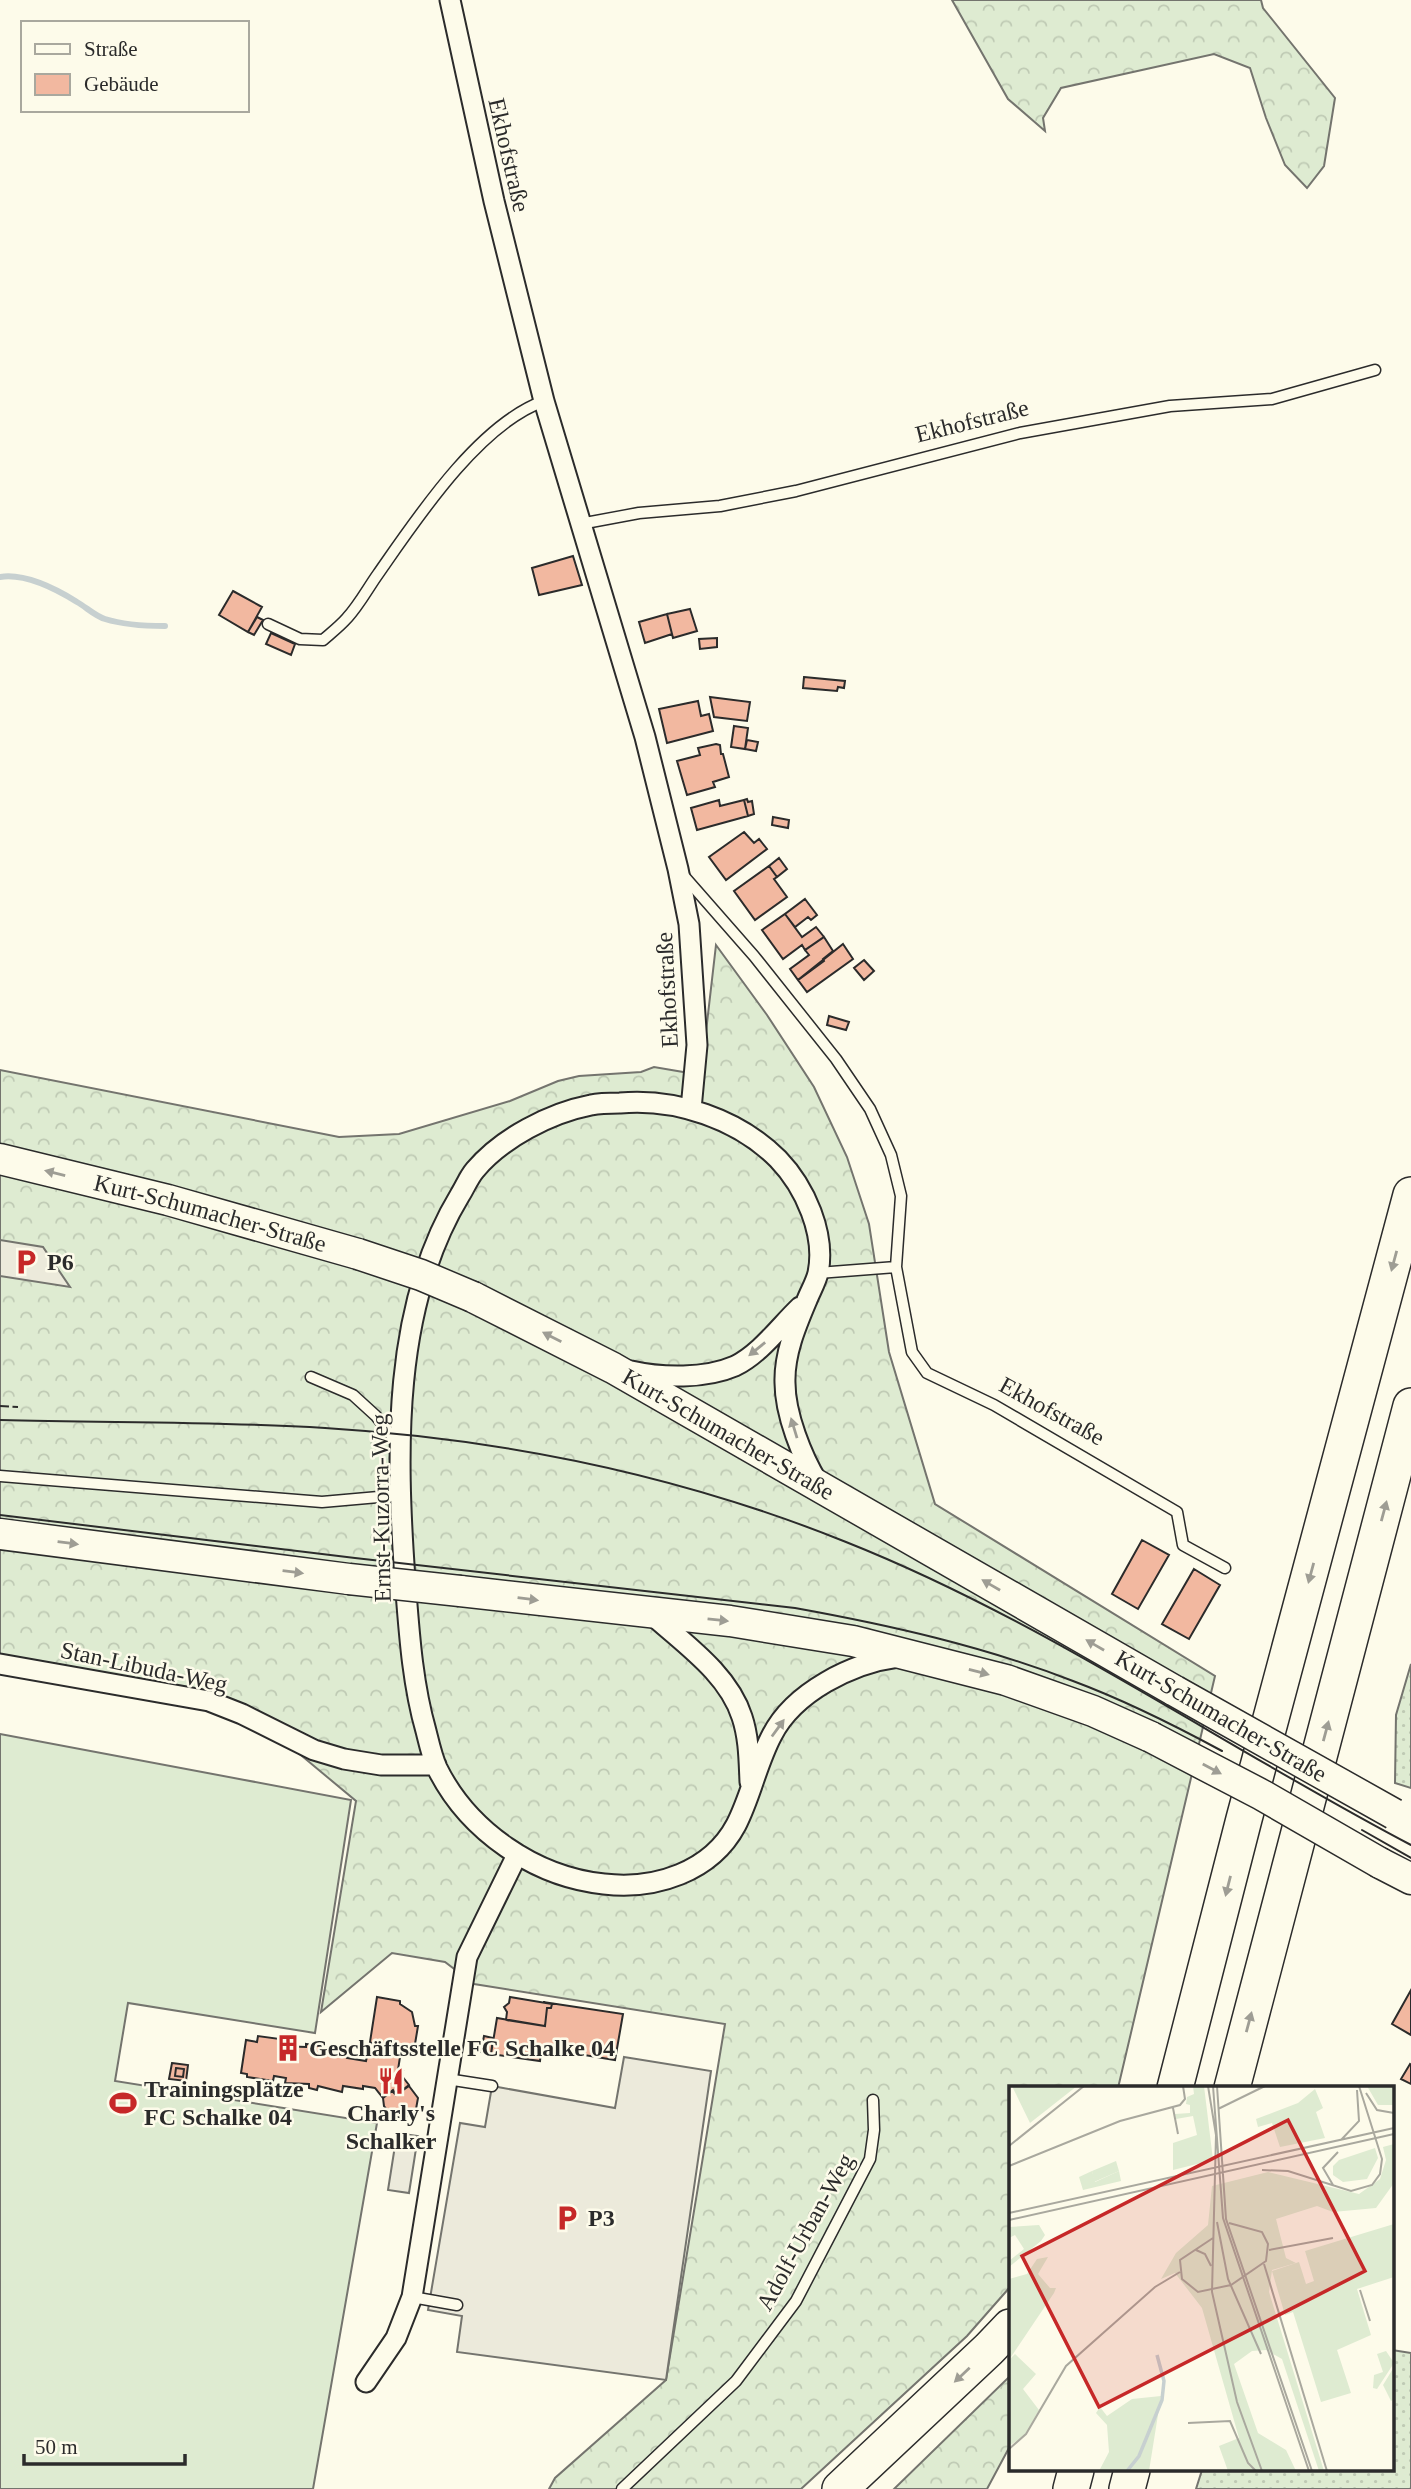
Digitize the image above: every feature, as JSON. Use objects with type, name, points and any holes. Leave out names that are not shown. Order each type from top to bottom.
[{"type":"highway","points":[[1176,2086],[1411,1195]]},
{"type":"highway","points":[[1233,2086],[1411,1406]]},
{"type":"highway","points":[[1155,2086],[1198,2002]]},
{"type":"highway","points":[[840,2489],[1009,2328]]},
{"type":"highway","points":[[1071,2489],[1075,2472]]},
{"type":"highway","points":[[1127,2489],[1131,2472]]},
{"type":"main road","name":"Kurt-Schumacher-Straße","points":[[0,1159],[168,1200],[358,1254],[421,1275],[473,1297],[613,1368],[1175,1691],[1402,1818]]},
{"type":"main road","name":"Kurt-Schumacher-Straße","points":[[0,1534],[349,1579],[730,1621],[853,1641],[913,1654],[1006,1679],[1093,1711],[1151,1737],[1262,1795],[1411,1879]]},
{"type":"street","name":"Ekhofstraße","points":[[450,0],[494,201],[544,401],[645,737],[678,869],[689,924],[697,1045],[691,1109]]},
{"type":"street","name":"Ernst-Kuzorra-Weg","points":[[822,1489],[807,1466],[792,1420],[785,1384],[790,1342],[818,1273],[818,1236],[806,1196],[778,1160],[741,1130],[691,1109],[634,1101],[590,1105],[548,1119],[510,1140],[475,1170],[445,1220],[424,1271],[408,1355],[399,1446],[410,1648],[420,1712],[436,1765],[453,1793],[475,1820],[517,1855],[564,1876],[605,1884],[646,1884],[680,1876],[706,1860],[735,1828],[773,1732],[797,1704],[825,1681],[887,1658],[913,1654]]},
{"type":"street","name":"Ernst-Kuzorra-Weg","points":[[613,1368],[646,1374],[701,1374],[735,1366],[760,1348],[806,1301]]},
{"type":"street","name":"Ernst-Kuzorra-Weg","points":[[650,1613],[725,1683],[742,1717],[748,1746],[750,1790]]},
{"type":"street","name":"Stan-Libuda-Weg","points":[[0,1664],[209,1701],[242,1714],[314,1750],[344,1759],[381,1765],[436,1765]]},
{"type":"street","points":[[366,2382],[396,2339],[412,2297],[467,1957],[517,1855]]},
{"type":"lane","name":"Ekhofstraße","points":[[580,524],[639,513],[733,504],[809,488],[1020,433],[1170,406],[1272,399],[1375,370]]},
{"type":"lane","points":[[268,624],[300,639],[323,639],[346,619],[457,469],[485,440],[525,408],[544,401]]},
{"type":"lane","name":"Ekhofstraße","points":[[678,869],[754,956],[836,1059],[870,1110],[891,1155],[901,1196],[896,1266],[912,1352],[927,1373],[994,1405],[1177,1512],[1183,1545],[1224,1568]]},
{"type":"lane","points":[[818,1273],[896,1266]]},
{"type":"lane","points":[[312,1377],[353,1395],[376,1416],[399,1446]]},
{"type":"lane","points":[[0,1476],[322,1502],[401,1495]]},
{"type":"lane","points":[[447,2079],[492,2086]]},
{"type":"lane","name":"Adolf-Urban-Weg","points":[[622,2489],[736,2381],[796,2301],[870,2159],[874,2130],[873,2100]]},
{"type":"lane","points":[[412,2297],[457,2305]]},
{"type":"green space","points":[[952,0],[1261,0],[1263,8],[1335,98],[1324,166],[1307,188],[1285,165],[1250,68],[1214,54],[1061,88],[1043,118],[1045,131],[1008,99]]},
{"type":"green space","points":[[716,945],[767,1015],[814,1087],[847,1157],[869,1224],[889,1352],[935,1504],[1215,1676],[1118,2086],[1009,2086],[1009,2288],[967,2336],[801,2489],[549,2489],[555,2478],[666,2380],[725,2024],[474,1984],[445,1962],[392,1953],[321,2012],[356,1801],[278,1736],[211,1700],[0,1662],[0,1070],[339,1137],[399,1134],[510,1101],[558,1081],[579,1076],[641,1072],[654,1067],[701,1075]]},
{"type":"green space","points":[[1411,1664],[1411,1788],[1395,1783],[1396,1715]]},
{"type":"green space","name":"Trainingsplätze FC Schalke 04","points":[[0,1734],[351,1800],[315,2033],[128,2003],[115,2081],[377,2123],[313,2489],[0,2489]]},
{"type":"green space","points":[[1394,2350],[1411,2353],[1411,2489],[1196,2489],[1201,2472],[1394,2472]]},
{"type":"green space","points":[[1009,2377],[1009,2448],[987,2489],[894,2489]]},
{"type":"shaded area","name":"P6","points":[[0,1240],[43,1247],[70,1287],[0,1276]]},
{"type":"shaded area","name":"P3","points":[[624,2057],[711,2071],[666,2380],[457,2352],[462,2316],[428,2310],[460,2123],[485,2127],[492,2086],[615,2108]]},
{"type":"shaded area","points":[[397,2133],[418,2136],[409,2193],[388,2190]]},
{"type":"building","points":[[573,556],[582,585],[539,595],[532,568]]},
{"type":"building","points":[[233,591],[262,607],[248,632],[219,615]]},
{"type":"building","points":[[690,609],[697,631],[673,638],[667,614]]},
{"type":"building","points":[[667,614],[672,634],[645,643],[639,622]]},
{"type":"building","points":[[257,617],[263,620],[254,635],[248,632]]},
{"type":"building","points":[[271,633],[295,644],[291,655],[266,644]]},
{"type":"building","points":[[717,638],[717,647],[700,649],[699,639]]},
{"type":"building","points":[[804,677],[845,681],[844,688],[838,687],[837,691],[803,688]]},
{"type":"building","points":[[710,697],[750,702],[747,721],[714,717]]},
{"type":"building","points":[[698,701],[701,716],[709,714],[713,731],[667,743],[659,709]]},
{"type":"building","points":[[734,726],[748,728],[745,749],[731,747]]},
{"type":"building","points":[[747,740],[758,742],[756,751],[745,749]]},
{"type":"building","points":[[720,745],[729,777],[713,782],[715,787],[687,795],[677,761],[700,755],[698,748]]},
{"type":"building","points":[[747,799],[748,802],[752,801],[754,814],[748,816],[744,800]]},
{"type":"building","points":[[719,800],[720,806],[744,800],[748,816],[697,830],[691,808]]},
{"type":"building","points":[[773,817],[789,820],[788,828],[772,825]]},
{"type":"building","points":[[744,832],[754,843],[759,839],[767,849],[726,880],[709,857]]},
{"type":"building","points":[[779,858],[787,869],[777,877],[769,866]]},
{"type":"building","points":[[769,866],[777,877],[774,879],[787,897],[755,920],[734,891]]},
{"type":"building","points":[[805,899],[817,915],[811,920],[808,917],[795,927],[785,914]]},
{"type":"building","points":[[785,914],[802,937],[816,927],[824,937],[805,950],[802,945],[783,959],[762,930]]},
{"type":"building","points":[[824,937],[833,951],[798,980],[790,969],[809,955],[805,950]]},
{"type":"building","points":[[843,944],[853,959],[807,992],[798,980]]},
{"type":"building","points":[[864,960],[874,971],[864,980],[854,968]]},
{"type":"building","points":[[829,1016],[849,1022],[846,1030],[827,1025]]},
{"type":"building","points":[[1142,1540],[1169,1555],[1138,1609],[1112,1594]]},
{"type":"building","points":[[1194,1569],[1220,1585],[1189,1639],[1162,1624]]},
{"type":"building","points":[[1411,1990],[1411,2035],[1392,2024]]},
{"type":"building","name":"Geschäftsstelle FC Schalke 04","points":[[377,1997],[400,2001],[400,2004],[412,2012],[415,2026],[418,2026],[414,2050],[398,2047],[398,2070],[403,2071],[402,2076],[409,2085],[396,2095],[393,2090],[383,2098],[375,2088],[363,2086],[363,2089],[343,2086],[342,2092],[318,2086],[317,2090],[309,2088],[309,2084],[285,2083],[286,2078],[274,2076],[273,2081],[247,2077],[247,2074],[241,2073],[246,2040],[257,2042],[258,2036],[280,2039],[279,2046],[306,2047],[306,2044],[334,2048],[334,2051],[348,2053],[347,2058],[366,2061],[373,2043],[370,2042]]},
{"type":"building","points":[[510,1997],[552,2004],[551,2008],[547,2008],[545,2026],[506,2020],[507,2012],[504,2007],[509,2003]]},
{"type":"building","points":[[543,2002],[623,2014],[615,2060],[584,2055],[585,2050],[557,2046],[556,2053],[541,2051],[540,2061],[491,2054],[497,2018],[545,2026],[547,2008],[551,2008],[552,2004]]},
{"type":"building","points":[[484,2036],[493,2038],[491,2054],[481,2052]]},
{"type":"building","points":[[172,2063],[188,2065],[186,2081],[169,2079]]},
{"type":"building","points":[[1411,2065],[1411,2084],[1401,2079]]},
{"type":"building","points":[[176,2068],[184,2069],[183,2077],[175,2076]]},
{"type":"building","points":[[409,2086],[418,2098],[416,2109],[403,2118],[391,2115],[384,2106],[383,2098],[392,2091],[396,2095]]},
{"type":"waterway","points":[[0,577],[20,577],[40,583],[105,619],[135,625],[165,626]]},
{"type":"tram line","points":[[0,1420],[244,1424],[392,1433],[524,1451],[655,1479],[720,1497],[846,1542],[992,1609],[1062,1646],[1411,1845]]},
{"type":"tram line","points":[[0,1515],[795,1608],[901,1629],[1005,1657],[1092,1688],[1167,1722],[1222,1751]]},
{"type":"tram line","points":[[1362,1830],[1411,1858]]},
{"type":"fence","points":[[0,1406],[18,1407]]},
{"type":"place","name":"P6","points":[[26,1262]]},
{"type":"place","name":"Geschäftsstelle FC Schalke 04","points":[[288,2048]]},
{"type":"place","name":"Charly's Schalker","points":[[391,2081]]},
{"type":"place","name":"Trainingsplätze FC Schalke 04","points":[[123,2103]]},
{"type":"place","name":"P3","points":[[567,2218]]}]
